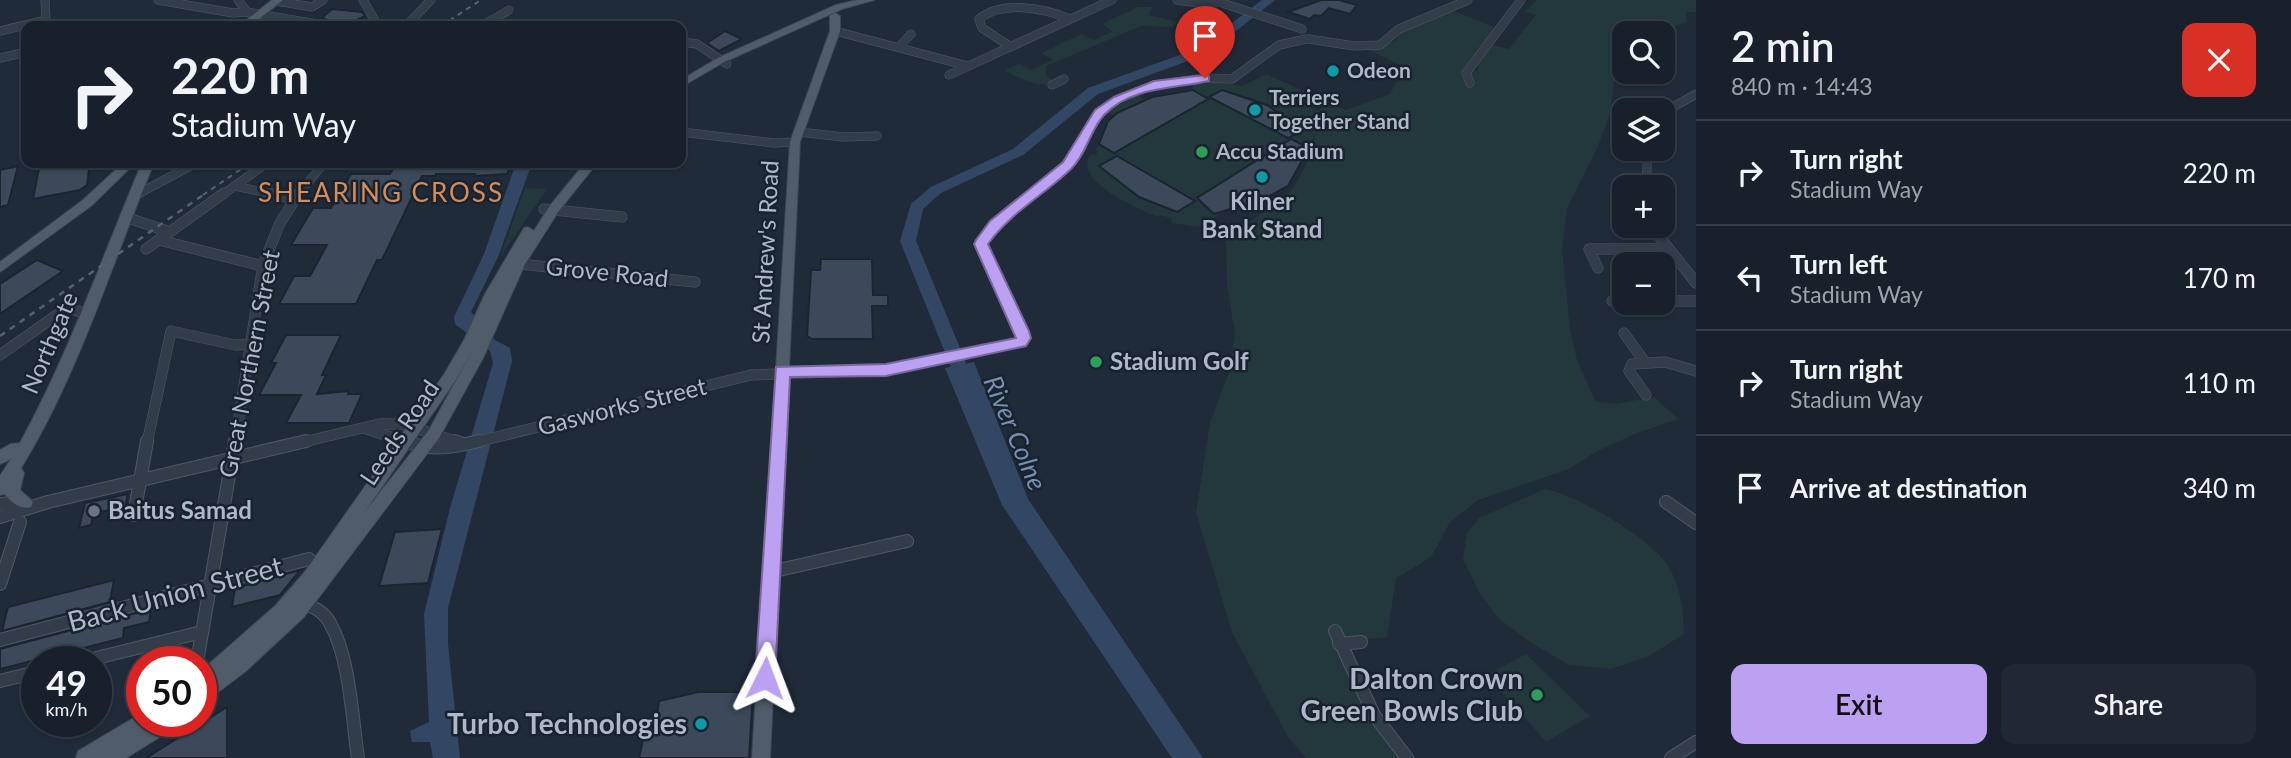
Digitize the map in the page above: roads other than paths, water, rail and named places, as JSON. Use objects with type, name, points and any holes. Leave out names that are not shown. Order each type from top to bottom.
[{"type":"main road","points":[[686,81],[832,14],[852,9],[850,2],[869,0]]},
{"type":"main road","points":[[251,21],[277,1]]},
{"type":"main road","name":"St Andrew's Road","points":[[761,758],[796,143],[835,31],[832,14]]},
{"type":"main road","points":[[686,89],[724,62]]},
{"type":"main road","points":[[0,268],[87,204],[124,168]]},
{"type":"main road","name":"Northgate","points":[[0,489],[18,453],[53,397],[146,168]]},
{"type":"main road","name":"Leeds Road","points":[[496,298],[577,168]]},
{"type":"main road","name":"Leeds Road","points":[[217,683],[240,665],[297,602],[424,448],[434,434],[476,343],[512,257],[587,168]]},
{"type":"main road","name":"Leeds Road","points":[[217,670],[297,602],[310,578],[463,355],[476,343]]},
{"type":"main road","points":[[0,458],[18,453]]},
{"type":"main road","points":[[0,472],[18,453]]},
{"type":"main road","points":[[18,453],[12,492],[25,502]]},
{"type":"main road","points":[[85,758],[126,733]]},
{"type":"main road","points":[[108,758],[143,737]]},
{"type":"street","points":[[42,21],[46,20],[45,0]]},
{"type":"street","points":[[158,0],[298,21]]},
{"type":"street","points":[[238,0],[247,12]]},
{"type":"street","points":[[277,1],[312,7],[323,0]]},
{"type":"street","points":[[363,0],[375,21]]},
{"type":"street","points":[[411,21],[431,0]]},
{"type":"street","points":[[949,75],[1112,0]]},
{"type":"street","points":[[1177,0],[1235,7],[1302,29],[1309,37]]},
{"type":"street","points":[[1279,23],[1291,36],[1345,44],[1380,44],[1399,29],[1468,0]]},
{"type":"street","points":[[1470,83],[1471,74],[1521,0]]},
{"type":"street","points":[[1011,47],[982,28],[979,19],[982,12],[989,7],[1016,1],[1030,2],[1070,19]]},
{"type":"street","points":[[490,21],[509,10]]},
{"type":"street","points":[[0,31],[21,26]]},
{"type":"street","points":[[1291,36],[1302,29]]},
{"type":"street","points":[[835,31],[968,66]]},
{"type":"street","points":[[899,47],[911,34]]},
{"type":"street","name":"Gasworks Street","points":[[424,448],[447,449],[740,378],[782,372],[886,370],[984,352],[1021,342],[1023,338],[981,244],[995,224],[1068,165],[1100,113],[1118,99],[1154,85],[1194,79],[1232,79],[1291,36]]},
{"type":"street","points":[[686,43],[697,44],[724,62]]},
{"type":"street","points":[[0,58],[21,53]]},
{"type":"street","points":[[1052,85],[1064,79]]},
{"type":"street","points":[[1675,106],[1696,94]]},
{"type":"street","points":[[686,133],[774,143],[790,149],[796,143],[877,136]]},
{"type":"street","points":[[134,196],[187,168]]},
{"type":"street","points":[[145,249],[260,168]]},
{"type":"street","name":"Great Northern Street","points":[[200,646],[263,266],[278,226],[294,199],[320,168]]},
{"type":"street","points":[[235,186],[294,199]]},
{"type":"street","points":[[549,210],[622,216]]},
{"type":"street","points":[[125,217],[170,232]]},
{"type":"street","points":[[1659,238],[1696,283]]},
{"type":"street","points":[[159,240],[263,266]]},
{"type":"street","points":[[1598,268],[1589,249],[1667,249]]},
{"type":"street","name":"Grove Road","points":[[519,264],[695,282]]},
{"type":"street","points":[[1675,301],[1696,301]]},
{"type":"street","points":[[0,355],[68,307],[87,315]]},
{"type":"street","points":[[134,515],[171,331],[235,345],[251,344]]},
{"type":"street","points":[[1624,333],[1644,361]]},
{"type":"street","points":[[1646,395],[1629,371],[1632,364],[1644,361],[1683,364],[1696,371]]},
{"type":"street","points":[[0,517],[48,502],[364,428],[395,423],[411,434],[424,448]]},
{"type":"street","points":[[364,428],[434,434],[463,444]]},
{"type":"street","points":[[0,504],[48,502]]},
{"type":"street","points":[[1666,502],[1696,523]]},
{"type":"street","points":[[0,584],[6,548],[20,522]]},
{"type":"street","points":[[770,572],[907,541]]},
{"type":"street","name":"Back Union Street","points":[[0,640],[309,559]]},
{"type":"street","points":[[297,602],[323,614],[331,624],[338,648],[358,758]]},
{"type":"street","points":[[112,654],[202,632]]},
{"type":"street","points":[[1361,642],[1337,638],[1374,715],[1407,758]]},
{"type":"street","points":[[0,681],[21,676]]},
{"type":"street","points":[[1671,758],[1696,742]]},
{"type":"water","points":[[514,168],[530,168],[498,257],[471,312],[495,340],[510,348],[512,361],[448,608],[448,644],[460,758],[433,758],[430,742],[412,742],[410,731],[429,722],[424,614],[450,508],[493,363],[490,351],[455,324],[454,317],[484,254]]},
{"type":"water","points":[[974,362],[1028,499],[1203,758],[1172,758],[1002,505],[945,368]]},
{"type":"waterway","name":"River Colne","points":[[967,387],[908,241],[916,207],[936,190],[1018,152],[1093,91],[1203,51],[1269,0]]},
{"type":"railway","points":[[449,21],[481,0]]},
{"type":"railway","points":[[203,195],[243,168]]},
{"type":"railway","points":[[0,336],[206,193]]},
{"type":"place","name":"Odeon","points":[[1333,71]]},
{"type":"place","name":"Terriers Together Stand","points":[[1255,110]]},
{"type":"place","name":"Accu Stadium","points":[[1202,152]]},
{"type":"place","name":"Kilner Bank Stand","points":[[1262,177]]},
{"type":"place","name":"Stadium Golf","points":[[1096,362]]},
{"type":"place","name":"Baitus Samad","points":[[94,511]]},
{"type":"place","name":"Dalton Crown Green Bowls Club","points":[[1537,695]]},
{"type":"place","name":"Turbo Technologies","points":[[701,724]]},
{"type":"district","name":"SHEARING CROSS","points":[[381,193]]}]
